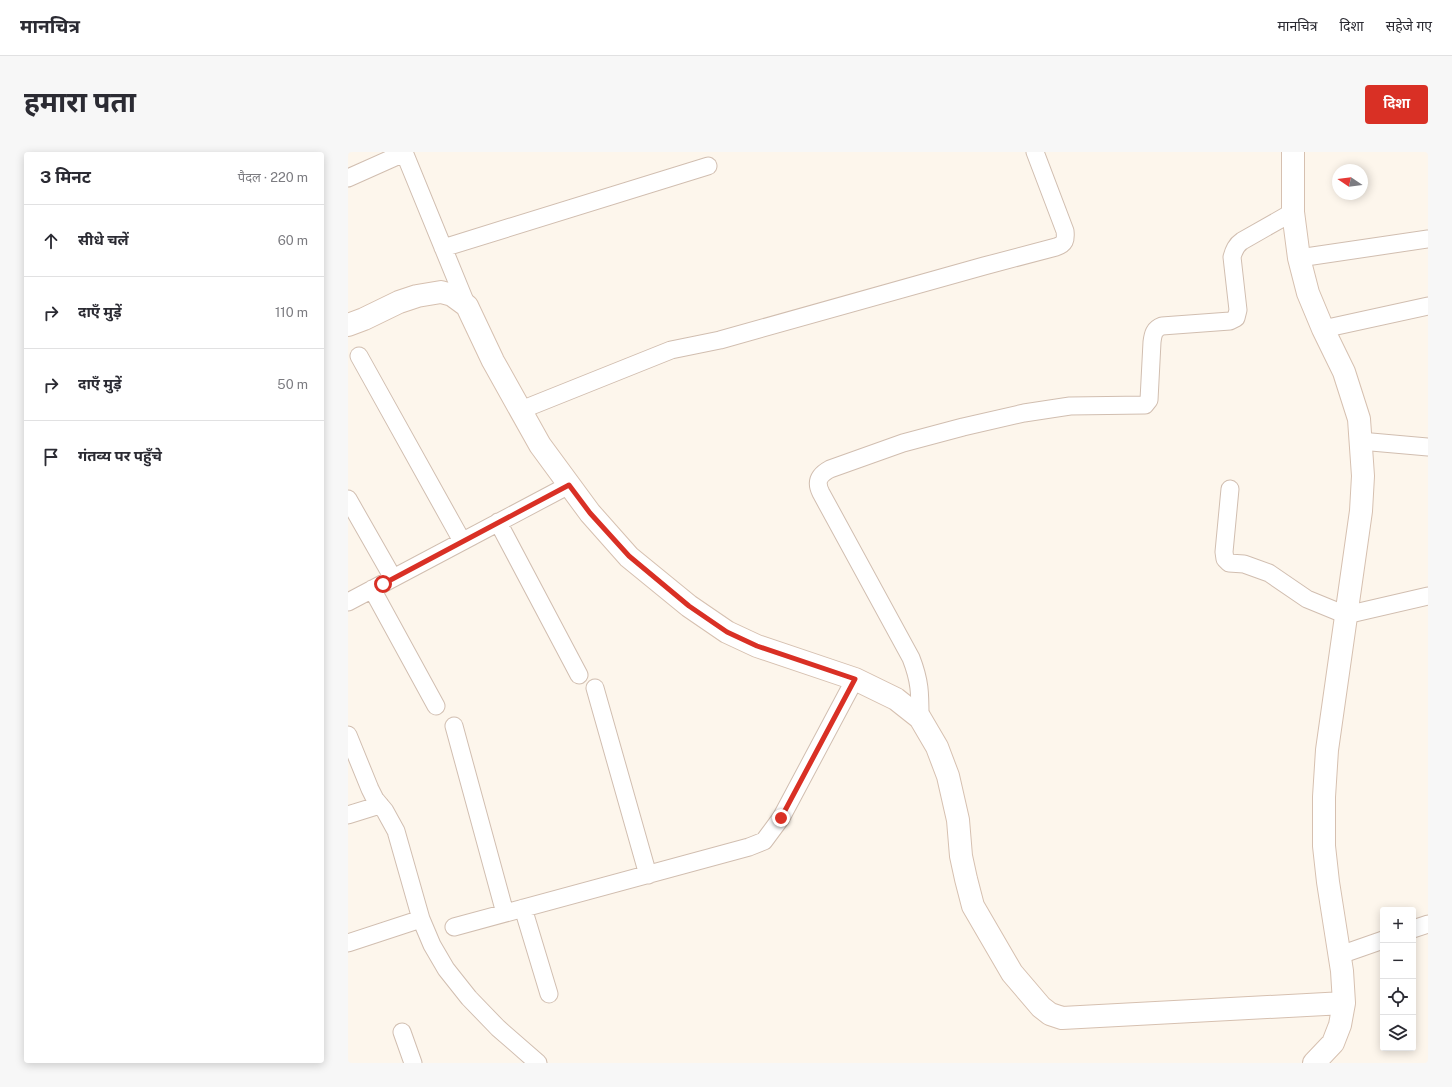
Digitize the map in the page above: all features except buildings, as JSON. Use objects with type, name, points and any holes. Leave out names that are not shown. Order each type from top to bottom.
[{"type":"street","points":[[521,410],[671,350],[720,340],[984,266],[1056,248],[1063,244],[1066,239],[1065,231],[1035,152]]},
{"type":"street","points":[[1293,152],[1293,212],[1299,258],[1308,293],[1352,393],[1359,419],[1363,476],[1361,511],[1327,750],[1324,797],[1324,846],[1328,882],[1340,955],[1344,1003],[1340,1025],[1333,1044],[1314,1063]]},
{"type":"street","points":[[348,178],[404,153],[467,306],[493,361],[540,445],[590,513],[629,556],[689,606],[727,632],[757,646],[855,679],[896,699],[920,718],[937,747],[948,776],[958,820],[961,856],[973,906],[1012,973],[1041,1007],[1050,1014],[1062,1018],[1344,1003]]},
{"type":"street","points":[[443,248],[708,166]]},
{"type":"street","points":[[920,718],[920,689],[917,674],[911,658],[820,494],[817,486],[819,478],[823,473],[830,469],[903,443],[1024,413],[1070,406],[1145,405],[1149,400],[1150,395],[1152,342],[1157,328],[1162,326],[1230,321],[1236,318],[1238,310],[1232,257],[1234,250],[1242,241],[1293,212]]},
{"type":"street","points":[[1299,258],[1428,239]]},
{"type":"street","points":[[348,325],[399,302],[417,296],[441,292],[452,296],[467,306]]},
{"type":"street","points":[[1323,329],[1428,306]]},
{"type":"street","points":[[359,356],[462,541]]},
{"type":"street","points":[[1360,441],[1428,447]]},
{"type":"street","points":[[348,602],[569,485]]},
{"type":"street","points":[[1230,489],[1224,552],[1225,558],[1229,563],[1244,564],[1269,572],[1306,599],[1346,615],[1428,596]]},
{"type":"street","points":[[348,499],[393,578]]},
{"type":"street","points":[[498,522],[579,675]]},
{"type":"street","points":[[372,589],[436,706]]},
{"type":"street","points":[[454,927],[749,847],[764,841],[781,818],[855,679]]},
{"type":"street","points":[[595,688],[648,875]]},
{"type":"street","points":[[454,726],[505,913]]},
{"type":"street","points":[[348,735],[370,789],[385,811],[396,832],[421,919],[432,945],[446,969],[469,998],[498,1028],[538,1063]]},
{"type":"street","points":[[348,815],[380,805]]},
{"type":"street","points":[[523,908],[549,994]]},
{"type":"street","points":[[348,943],[421,919]]},
{"type":"street","points":[[1416,928],[1428,924]]},
{"type":"street","points":[[1340,955],[1380,941]]},
{"type":"street","points":[[402,1032],[414,1063]]},
{"type":"route","points":[[383,584],[569,485],[590,513],[629,556],[689,606],[727,632],[757,646],[789,658],[855,679],[781,818]]}]
